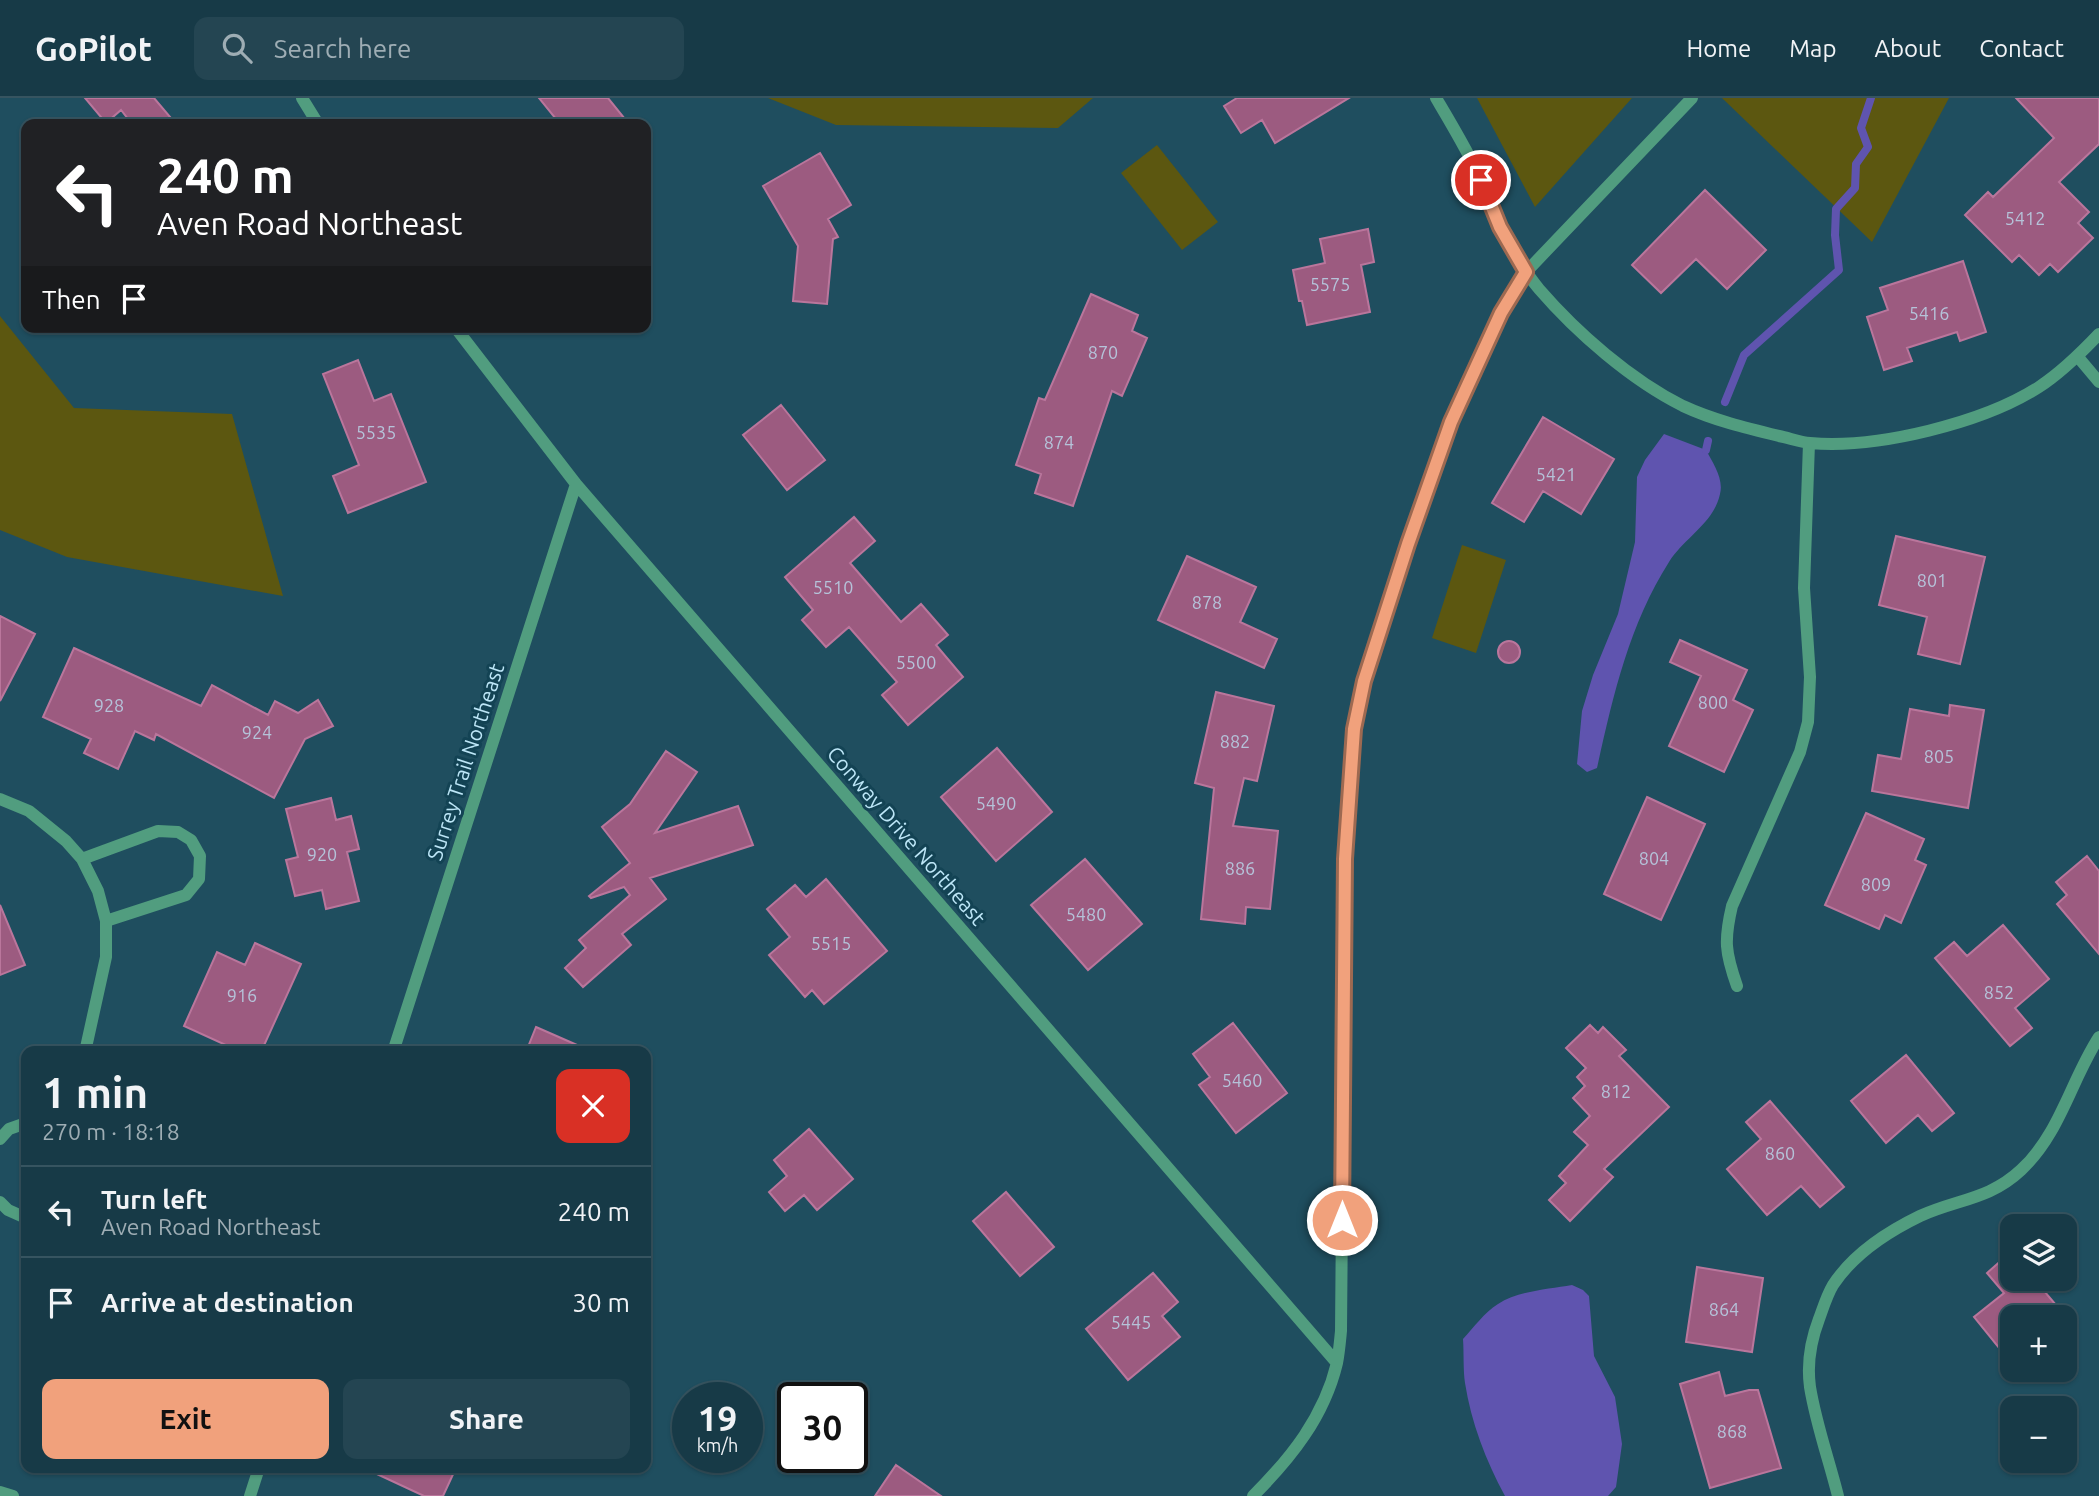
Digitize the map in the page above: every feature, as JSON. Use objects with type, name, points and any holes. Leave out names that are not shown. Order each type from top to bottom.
[{"type":"street","points":[[302,98],[315,119]]},
{"type":"street","points":[[1436,98],[1469,157],[1500,227],[1526,272],[1540,290],[1610,358],[1649,386],[1712,418],[1809,443],[1898,437],[1951,425],[2000,407],[2039,387],[2078,357],[2099,334]]},
{"type":"street","points":[[1253,1496],[1284,1464],[1311,1426],[1337,1363],[1341,1331],[1345,859],[1354,729],[1364,681],[1451,422],[1501,313],[1526,272],[1692,98]]},
{"type":"street","name":"Conway Drive Northeast","points":[[460,333],[576,484],[1337,1363]]},
{"type":"street","points":[[2078,357],[2099,382]]},
{"type":"street","points":[[1737,986],[1727,959],[1727,930],[1732,906],[1800,752],[1808,722],[1810,677],[1804,588],[1809,443]]},
{"type":"street","name":"Surrey Trail Northeast","points":[[395,1046],[576,484]]},
{"type":"street","points":[[0,799],[29,811],[66,841],[82,859],[97,891],[106,921],[106,957],[86,1046]]},
{"type":"street","points":[[82,859],[158,831],[178,832],[191,840],[200,856],[199,879],[186,895],[106,921]]},
{"type":"street","points":[[1838,1496],[1810,1386],[1813,1334],[1832,1286],[1862,1252],[1884,1236],[1924,1214],[1981,1196],[2001,1186],[2022,1170],[2052,1132],[2099,1037]]},
{"type":"street","points":[[0,1139],[9,1129],[21,1125]]},
{"type":"street","points":[[0,1202],[8,1210],[21,1216]]},
{"type":"street","points":[[250,1496],[257,1473]]},
{"type":"street","points":[[0,1492],[13,1496]]},
{"type":"shaded area","points":[[768,98],[1093,98],[1058,128],[836,125]]},
{"type":"shaded area","points":[[1477,98],[1632,98],[1535,207]]},
{"type":"shaded area","points":[[1722,98],[1949,98],[1872,242]]},
{"type":"shaded area","points":[[1157,145],[1218,222],[1182,250],[1121,173]]},
{"type":"shaded area","points":[[0,316],[74,408],[232,414],[283,596],[67,557],[0,530]]},
{"type":"shaded area","points":[[1664,434],[1706,450],[1719,477],[1720,494],[1712,513],[1669,562],[1643,611],[1616,688],[1597,768],[1587,772],[1577,764],[1582,711],[1593,675],[1618,614],[1635,542],[1637,477],[1645,460]]},
{"type":"shaded area","points":[[1462,545],[1506,560],[1476,653],[1432,638]]},
{"type":"shaded area","points":[[1572,1285],[1589,1296],[1594,1356],[1615,1397],[1622,1444],[1616,1487],[1608,1496],[1505,1496],[1475,1427],[1464,1378],[1463,1339],[1479,1320],[1506,1300],[1534,1291]]},
{"type":"building","points":[[85,98],[154,98],[172,119],[128,119],[121,110],[111,119],[103,119]]},
{"type":"building","points":[[539,98],[608,98],[625,119],[556,119]]},
{"type":"building","points":[[1237,98],[1349,98],[1275,143],[1262,120],[1241,133],[1224,106]]},
{"type":"building","points":[[2016,98],[2099,98],[2099,144],[2059,182],[2089,212],[2078,223],[2093,238],[2058,272],[2050,264],[2039,275],[2019,255],[2012,262],[1965,215],[1988,192],[1993,197],[2054,138]]},
{"type":"building","points":[[820,153],[851,205],[828,219],[838,237],[833,239],[827,304],[793,301],[798,246],[763,186]]},
{"type":"building","points":[[1705,190],[1766,250],[1727,289],[1696,259],[1661,293],[1632,265]]},
{"type":"building","points":[[1368,229],[1374,262],[1361,265],[1370,312],[1307,325],[1293,270],[1325,263],[1320,239]]},
{"type":"building","points":[[1963,261],[1986,332],[1960,341],[1957,332],[1907,348],[1912,361],[1884,370],[1867,317],[1888,310],[1880,288]]},
{"type":"building","points":[[1091,294],[1138,315],[1132,331],[1147,338],[1122,396],[1112,391],[1073,506],[1035,493],[1041,474],[1016,465],[1039,398],[1045,400]]},
{"type":"building","points":[[358,360],[374,401],[391,394],[426,482],[348,513],[333,476],[359,465],[323,374]]},
{"type":"building","points":[[781,405],[825,460],[787,490],[743,435]]},
{"type":"building","points":[[1543,417],[1614,459],[1581,514],[1543,491],[1524,522],[1492,503]]},
{"type":"building","points":[[854,517],[875,541],[850,563],[901,622],[921,604],[948,635],[936,645],[963,677],[908,725],[882,695],[897,682],[849,627],[826,647],[802,620],[813,610],[785,577]]},
{"type":"building","points":[[1896,536],[1985,557],[1960,664],[1918,654],[1927,617],[1879,605]]},
{"type":"building","points":[[1187,556],[1256,587],[1240,622],[1277,639],[1264,668],[1158,620]]},
{"type":"building","points":[[0,616],[35,634],[0,701]]},
{"type":"building","points":[[1680,640],[1747,670],[1733,700],[1753,710],[1724,772],[1669,746],[1701,676],[1670,662]]},
{"type":"building","points":[[1509,641],[1517,644],[1520,652],[1517,660],[1509,663],[1501,660],[1498,652],[1501,644]]},
{"type":"building","points":[[74,648],[201,706],[212,685],[268,715],[275,701],[298,713],[318,700],[333,726],[305,739],[274,798],[156,734],[154,740],[135,731],[118,769],[84,753],[91,739],[43,717]]},
{"type":"building","points":[[1216,692],[1274,706],[1257,781],[1244,778],[1233,826],[1278,831],[1270,909],[1246,907],[1245,924],[1201,919],[1214,788],[1195,783]]},
{"type":"building","points":[[1950,705],[1984,710],[1968,808],[1872,791],[1878,755],[1901,759],[1910,709],[1949,716]]},
{"type":"building","points":[[997,748],[1052,812],[996,861],[941,797]]},
{"type":"building","points":[[666,751],[697,772],[655,833],[738,806],[753,845],[650,878],[666,899],[622,934],[631,945],[583,987],[565,968],[586,948],[579,940],[630,895],[624,887],[591,898],[589,896],[630,863],[602,827],[630,804]]},
{"type":"building","points":[[1647,797],[1705,824],[1661,920],[1604,894]]},
{"type":"building","points":[[331,798],[336,820],[351,816],[359,849],[347,852],[359,901],[326,909],[322,890],[295,896],[286,860],[298,857],[286,809]]},
{"type":"building","points":[[1866,813],[1924,839],[1915,860],[1926,865],[1901,923],[1885,915],[1879,929],[1825,905]]},
{"type":"building","points":[[2087,856],[2099,871],[2099,954],[2057,904],[2067,895],[2056,882]]},
{"type":"building","points":[[1085,859],[1142,924],[1088,970],[1031,905]]},
{"type":"building","points":[[826,879],[887,951],[824,1004],[812,990],[805,997],[769,955],[790,937],[767,909],[795,885],[806,897]]},
{"type":"building","points":[[0,905],[25,965],[0,975]]},
{"type":"building","points":[[2003,925],[2049,979],[2015,1008],[2032,1028],[2010,1046],[1935,958],[1954,942],[1967,956]]},
{"type":"building","points":[[255,943],[301,964],[264,1046],[228,1046],[184,1026],[217,952],[245,965]]},
{"type":"building","points":[[1233,1023],[1287,1093],[1236,1133],[1199,1085],[1210,1077],[1193,1054]]},
{"type":"building","points":[[1590,1025],[1598,1033],[1603,1027],[1626,1050],[1619,1056],[1669,1107],[1604,1169],[1613,1177],[1570,1221],[1549,1200],[1566,1183],[1559,1176],[1588,1145],[1574,1132],[1590,1116],[1573,1098],[1585,1086],[1577,1077],[1586,1068],[1566,1048]]},
{"type":"building","points":[[536,1027],[579,1046],[528,1046]]},
{"type":"building","points":[[1906,1055],[1954,1113],[1932,1131],[1918,1115],[1886,1143],[1851,1101]]},
{"type":"building","points":[[1770,1101],[1844,1187],[1820,1207],[1801,1186],[1767,1215],[1727,1169],[1761,1139],[1746,1122]]},
{"type":"building","points":[[809,1129],[853,1179],[817,1210],[804,1195],[785,1211],[769,1192],[787,1176],[774,1160]]},
{"type":"building","points":[[1006,1192],[1054,1247],[1020,1276],[973,1221]]},
{"type":"building","points":[[2000,1262],[2000,1288],[1987,1273]]},
{"type":"building","points":[[1697,1267],[1763,1278],[1752,1352],[1686,1342]]},
{"type":"building","points":[[1153,1273],[1178,1302],[1162,1316],[1180,1337],[1128,1380],[1086,1329]]},
{"type":"building","points":[[2002,1291],[2044,1291],[2056,1305],[2000,1305],[2000,1349],[1974,1317],[2004,1293]]},
{"type":"building","points":[[1719,1372],[1725,1396],[1758,1390],[1781,1468],[1710,1488],[1680,1384]]},
{"type":"building","points":[[896,1465],[941,1496],[875,1496]]},
{"type":"building","points":[[375,1473],[454,1473],[443,1496],[424,1496]]},
{"type":"waterway","points":[[1725,402],[1744,355],[1839,270],[1835,235],[1836,209],[1855,188],[1856,164],[1868,147],[1861,128],[1871,98]]},
{"type":"waterway","points":[[1706,450],[1708,441]]},
{"type":"route","points":[[1342,1220],[1345,859],[1354,729],[1364,681],[1424,495],[1451,422],[1501,313],[1526,272],[1500,227],[1481,180]]}]
